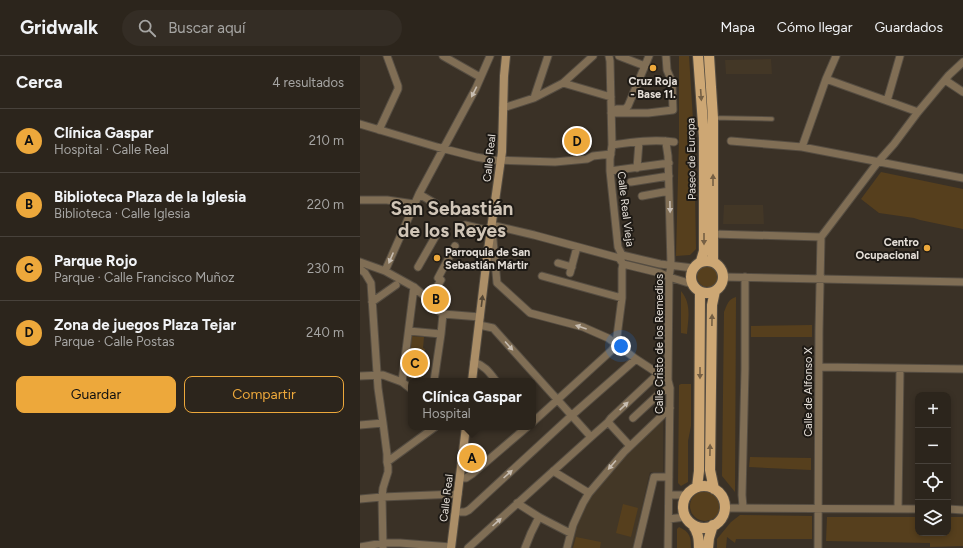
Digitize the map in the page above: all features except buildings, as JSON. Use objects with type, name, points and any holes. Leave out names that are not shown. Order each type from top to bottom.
[{"type":"main road","name":"Paseo de Europa","points":[[697,264],[704,251],[704,138],[698,56]]},
{"type":"main road","name":"Paseo de Europa","points":[[709,56],[713,118],[713,261]]},
{"type":"main road","points":[[708,260],[713,261],[718,264],[721,269],[723,277],[722,283],[715,291],[706,294],[700,292],[692,284],[691,275],[697,264],[708,260]]},
{"type":"main road","points":[[714,489],[710,470],[712,305],[715,291]]},
{"type":"main road","points":[[697,487],[699,471],[700,292]]},
{"type":"main road","points":[[688,521],[703,528],[713,525],[720,520],[724,508],[723,499],[720,494],[714,489],[704,486],[697,487],[686,495],[682,506],[683,511],[688,521],[697,531],[700,548]]},
{"type":"main road","points":[[708,548],[713,525]]},
{"type":"street","points":[[379,130],[398,89],[387,56]]},
{"type":"street","points":[[443,56],[480,76]]},
{"type":"street","points":[[385,271],[414,204],[472,94],[490,56]]},
{"type":"street","name":"Calle Real","points":[[472,378],[502,152],[506,56]]},
{"type":"street","points":[[534,98],[548,56]]},
{"type":"street","points":[[503,108],[534,98],[563,83],[593,56]]},
{"type":"street","name":"Calle Real Vieja","points":[[609,56],[612,145],[610,171],[612,198],[622,270],[622,298],[616,344]]},
{"type":"street","points":[[619,56],[645,66]]},
{"type":"street","points":[[628,110],[628,106],[649,56]]},
{"type":"street","points":[[611,111],[628,110],[648,113],[673,110],[672,82],[667,70],[666,56]]},
{"type":"street","points":[[802,147],[826,79],[836,56]]},
{"type":"street","points":[[887,101],[900,56]]},
{"type":"street","points":[[713,234],[821,236],[918,112],[945,80],[963,62]]},
{"type":"street","points":[[826,79],[918,112]]},
{"type":"street","points":[[945,80],[963,92]]},
{"type":"street","points":[[563,83],[611,97]]},
{"type":"street","points":[[361,127],[379,130],[476,157],[500,161],[555,162],[587,159],[593,156],[611,154]]},
{"type":"street","points":[[612,145],[665,140],[674,142]]},
{"type":"street","name":"Calle Cristo de los Remedios","points":[[665,140],[670,191],[671,265],[669,277],[668,380],[670,388],[670,408],[668,548]]},
{"type":"street","points":[[731,141],[802,147],[963,178]]},
{"type":"street","points":[[637,168],[638,142]]},
{"type":"street","points":[[610,171],[668,163]]},
{"type":"street","points":[[631,182],[669,176]]},
{"type":"street","points":[[642,196],[670,191]]},
{"type":"street","points":[[419,194],[436,204]]},
{"type":"street","points":[[360,200],[387,200],[414,204]]},
{"type":"street","points":[[465,225],[491,231],[534,235],[621,259],[692,284]]},
{"type":"street","points":[[491,231],[497,283],[530,313],[583,327],[608,338],[668,380]]},
{"type":"street","points":[[418,267],[438,232]]},
{"type":"street","name":"Calle de Alfonso X","points":[[818,548],[821,236]]},
{"type":"street","points":[[429,302],[441,280],[438,278],[455,246]]},
{"type":"street","points":[[558,263],[571,270],[577,247]]},
{"type":"street","points":[[621,259],[671,265],[697,264]]},
{"type":"street","points":[[360,262],[385,271],[414,286],[436,310],[443,314],[479,321],[493,328],[591,438]]},
{"type":"street","points":[[360,269],[365,273],[371,283],[378,388],[388,466],[382,497],[383,546]]},
{"type":"street","points":[[542,276],[622,298]]},
{"type":"street","points":[[723,277],[963,282]]},
{"type":"street","points":[[743,508],[745,368],[744,278]]},
{"type":"street","points":[[372,302],[396,285]]},
{"type":"street","points":[[402,382],[414,286]]},
{"type":"street","points":[[434,378],[443,314]]},
{"type":"street","points":[[409,331],[441,334]]},
{"type":"street","points":[[536,419],[612,350],[616,344]]},
{"type":"street","points":[[456,512],[464,512],[469,510],[636,359]]},
{"type":"street","points":[[474,362],[482,365],[494,378]]},
{"type":"street","points":[[819,367],[963,369]]},
{"type":"street","points":[[898,509],[900,369]]},
{"type":"street","points":[[468,548],[591,438],[658,374]]},
{"type":"street","points":[[360,376],[383,375],[402,382],[408,387]]},
{"type":"street","points":[[633,418],[660,392],[670,388]]},
{"type":"street","points":[[567,548],[572,525],[589,493],[624,452],[670,408]]},
{"type":"street","points":[[608,422],[630,446]]},
{"type":"street","points":[[360,425],[383,423]]},
{"type":"street","points":[[387,462],[430,430]]},
{"type":"street","name":"Calle Real","points":[[451,548],[465,430]]},
{"type":"street","points":[[460,478],[466,478],[472,474],[523,430]]},
{"type":"street","points":[[553,471],[589,493]]},
{"type":"street","points":[[637,548],[654,477],[669,476]]},
{"type":"street","points":[[360,499],[458,494]]},
{"type":"street","points":[[669,495],[686,495]]},
{"type":"street","points":[[517,503],[539,517],[570,533]]},
{"type":"street","points":[[724,508],[915,509]]},
{"type":"street","points":[[951,509],[963,510]]},
{"type":"street","points":[[525,548],[539,517]]},
{"type":"street","points":[[669,519],[688,521]]},
{"type":"street","points":[[360,547],[400,544],[451,548]]},
{"type":"lane","points":[[713,118],[772,119]]},
{"type":"shaded area","points":[[679,56],[689,56],[694,136],[696,249],[690,255],[676,256],[679,138]]},
{"type":"shaded area","points":[[771,59],[772,74],[726,74],[725,60]]},
{"type":"shaded area","points":[[574,131],[580,133],[584,141],[583,146],[577,152],[572,152],[566,149]]},
{"type":"shaded area","points":[[881,172],[963,189],[963,229],[914,218],[879,213],[861,199]]},
{"type":"shaded area","points":[[724,205],[763,205],[764,224],[723,224]]},
{"type":"shaded area","points":[[704,265],[712,265],[719,272],[719,280],[712,287],[704,287],[697,280],[697,272]]},
{"type":"shaded area","points":[[681,291],[687,301],[688,306],[687,334],[681,333]]},
{"type":"shaded area","points":[[736,297],[735,492],[722,476],[724,312],[729,301]]},
{"type":"shaded area","points":[[812,325],[812,337],[751,337],[751,326]]},
{"type":"shaded area","points":[[410,336],[424,337],[423,348],[425,349],[421,378],[405,377]]},
{"type":"shaded area","points":[[691,384],[691,426],[688,441],[688,482],[681,486],[678,483],[679,385]]},
{"type":"shaded area","points":[[663,418],[663,472],[650,472],[633,548],[571,548],[574,525],[591,493],[631,449]]},
{"type":"shaded area","points":[[750,457],[811,458],[811,470],[749,467]]},
{"type":"shaded area","points":[[705,491],[716,495],[720,506],[716,517],[705,521],[694,517],[690,506],[694,495]]},
{"type":"shaded area","points":[[623,504],[638,508],[631,537],[616,533]]},
{"type":"shaded area","points":[[740,515],[812,516],[812,539],[736,539],[735,543],[727,537],[726,548],[717,548],[717,539],[731,522]]},
{"type":"shaded area","points":[[827,517],[915,517],[915,536],[951,536],[951,517],[963,517],[963,546],[930,547],[930,543],[826,541]]},
{"type":"shaded area","points":[[679,527],[688,533],[691,541],[691,548],[677,548],[677,529]]},
{"type":"shaded area","points":[[576,537],[601,542],[600,548],[573,548]]},
{"type":"place","name":"Cruz Roja - Base 11.","points":[[653,68]]},
{"type":"place","name":"Zona de juegos Plaza Tejar","points":[[577,141]]},
{"type":"place","name":"Centro Ocupacional","points":[[927,248]]},
{"type":"place","name":"Parroquia de San Sebastián Mártir","points":[[437,258]]},
{"type":"place","name":"Biblioteca Plaza de la Iglesia","points":[[436,299]]},
{"type":"place","name":"Parque Rojo","points":[[415,363]]},
{"type":"place","name":"Clínica Gaspar","points":[[472,458]]},
{"type":"district","name":"San Sebastián de los Reyes","points":[[452,219]]}]
